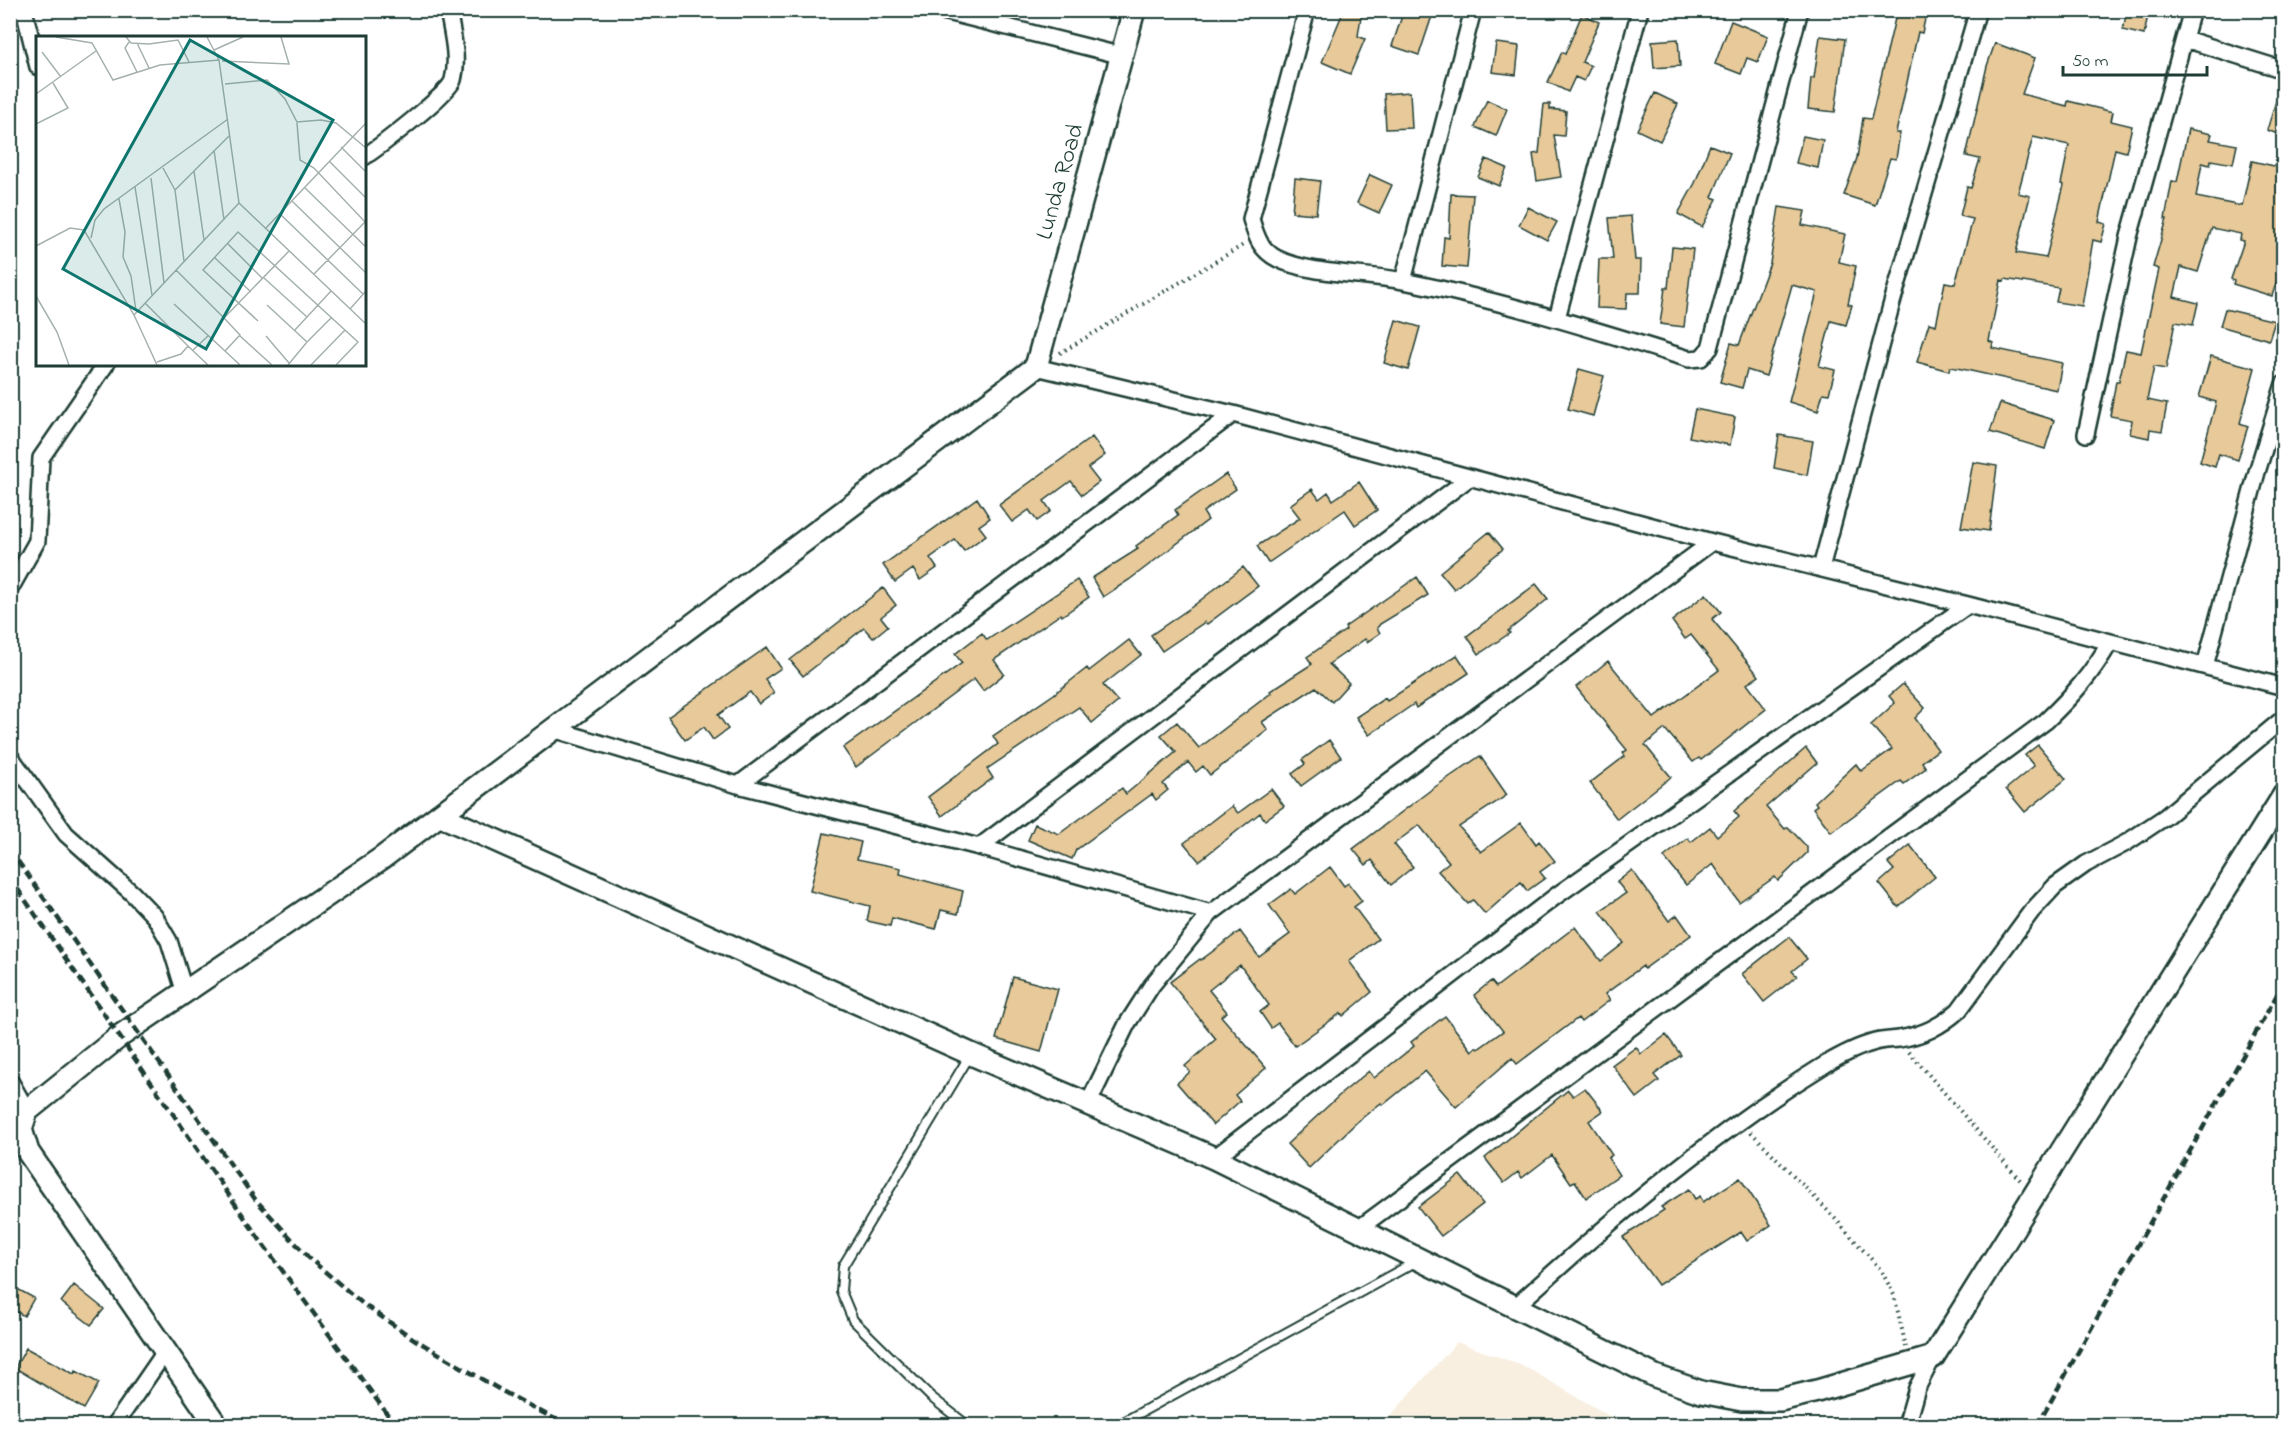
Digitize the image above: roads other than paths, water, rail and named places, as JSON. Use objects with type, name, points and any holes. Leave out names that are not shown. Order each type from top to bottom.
[{"type":"street","points":[[24,10],[36,60]]},
{"type":"street","points":[[366,155],[431,104],[452,84],[456,65],[448,10]]},
{"type":"street","name":"Lunda Road","points":[[1036,367],[1134,10]]},
{"type":"street","points":[[1307,10],[1251,219],[1256,238],[1264,250],[1278,259],[1295,264],[1403,281],[1557,318],[1689,359],[1701,358],[1710,348],[1800,10]]},
{"type":"street","points":[[1403,281],[1473,10]]},
{"type":"street","points":[[1557,318],[1640,10]]},
{"type":"street","points":[[1821,568],[1891,306],[1978,10]]},
{"type":"street","points":[[2086,435],[2129,237],[2192,10]]},
{"type":"street","points":[[943,11],[1123,56]]},
{"type":"street","points":[[2185,39],[2283,70]]},
{"type":"street","points":[[10,589],[37,541],[41,458],[105,366]]},
{"type":"street","points":[[20,1128],[120,1036],[382,858],[1036,367],[1233,414],[1713,542],[1968,605],[2283,687]]},
{"type":"street","points":[[2205,666],[2283,384]]},
{"type":"street","points":[[738,785],[1233,414]]},
{"type":"street","points":[[979,847],[1469,478]]},
{"type":"street","points":[[1088,1104],[1127,1024],[1145,994],[1179,949],[1211,913],[1713,542]]},
{"type":"street","points":[[1214,1158],[1556,896],[1968,605]]},
{"type":"street","points":[[1358,1229],[2046,721],[2074,695],[2094,670],[2110,642]]},
{"type":"street","points":[[1515,1307],[1576,1251],[1740,1120],[1829,1062],[1872,1043],[1931,1031],[1944,1023],[1959,1010],[2031,912],[2055,886],[2086,864],[2126,843],[2165,817],[2283,718]]},
{"type":"street","points":[[553,729],[738,785],[979,847],[1211,913]]},
{"type":"street","points":[[10,756],[66,834],[132,893],[154,918],[169,941],[185,993]]},
{"type":"street","points":[[1906,1425],[1917,1388],[1933,1357],[2283,795]]},
{"type":"street","points":[[439,815],[971,1054],[1214,1158],[1655,1376],[1701,1392],[1742,1400],[1780,1400],[1933,1357]]},
{"type":"street","points":[[10,1081],[20,1128],[28,1152],[217,1425]]},
{"type":"street","points":[[114,1425],[165,1352]]},
{"type":"lane","points":[[968,1425],[931,1396],[853,1320],[841,1291],[843,1266],[971,1054]]},
{"type":"lane","points":[[1116,1425],[1418,1260]]},
{"type":"railway","points":[[10,850],[255,1199],[309,1258],[363,1304],[414,1339],[502,1391],[568,1426]]},
{"type":"railway","points":[[10,878],[260,1240],[396,1426]]},
{"type":"railway","points":[[2037,1426],[2284,982]]}]
